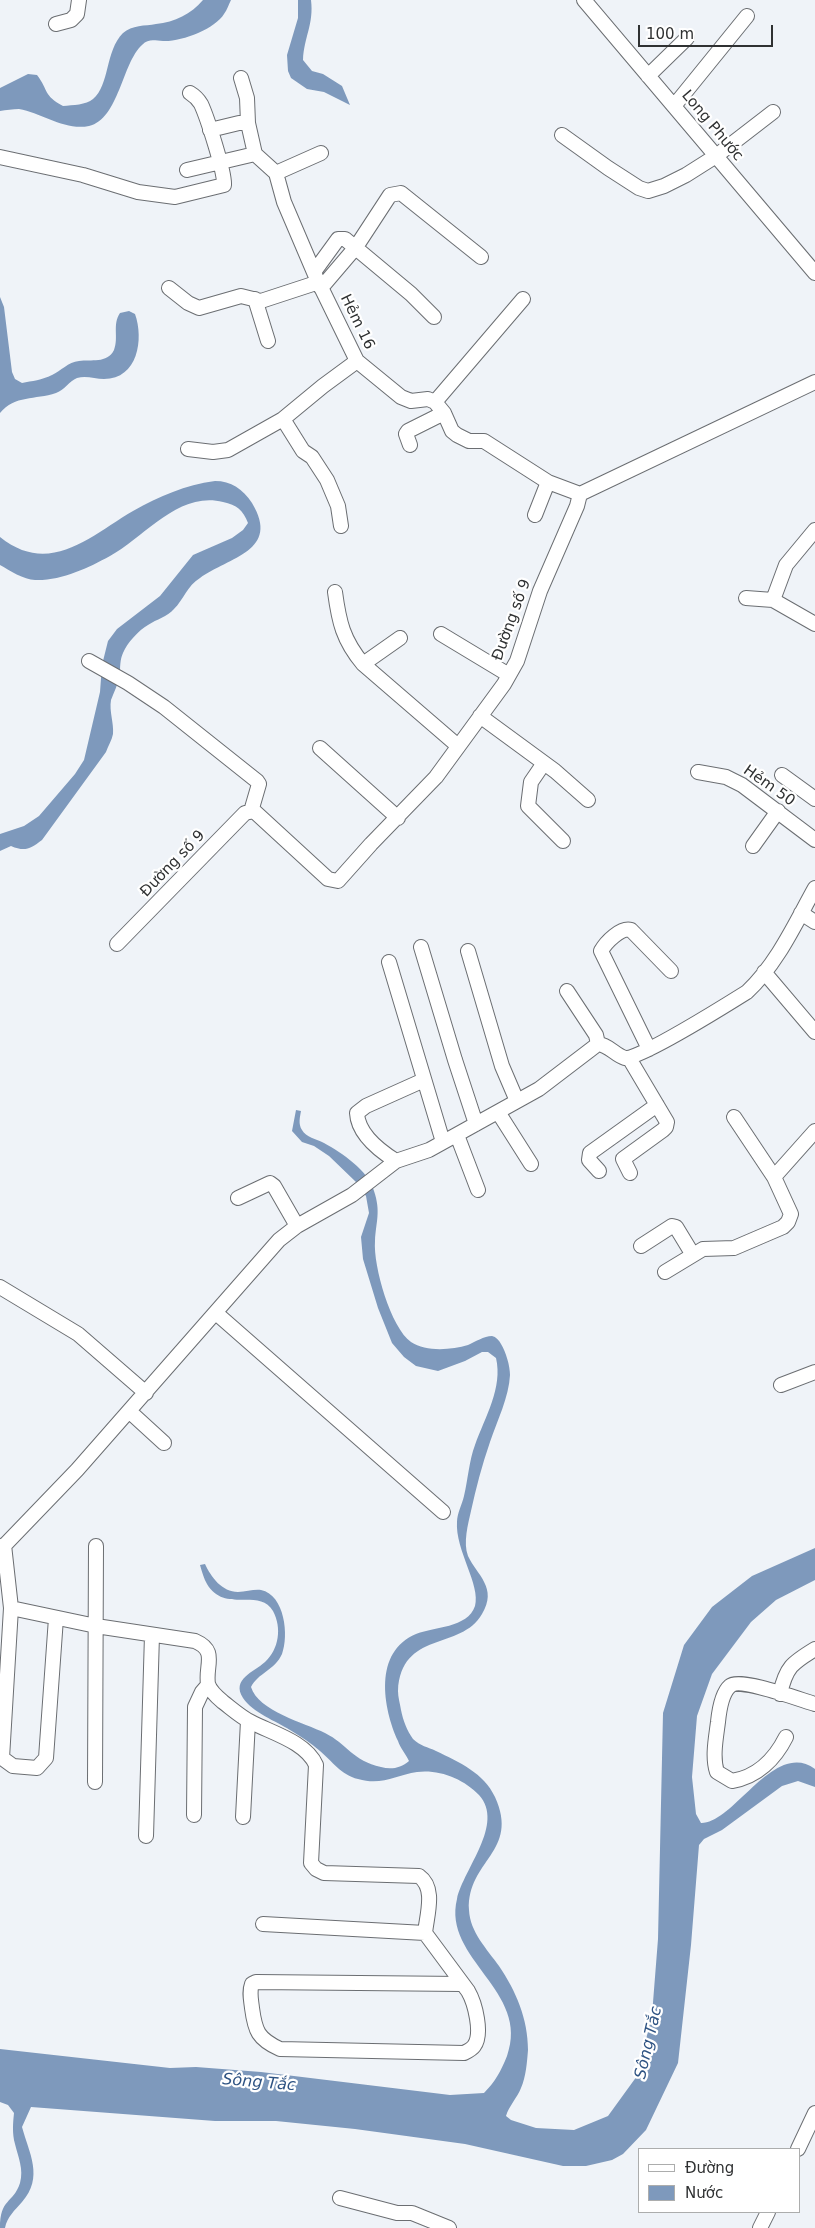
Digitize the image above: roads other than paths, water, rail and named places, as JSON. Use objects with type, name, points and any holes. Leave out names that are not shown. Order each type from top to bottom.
[{"type":"street","points":[[56,24],[71,20],[77,14],[78,0]]},
{"type":"street","name":"Long Phước","points":[[584,0],[815,273]]},
{"type":"street","points":[[674,106],[747,16]]},
{"type":"street","points":[[648,76],[687,38]]},
{"type":"street","points":[[241,78],[247,98],[248,123],[255,154],[276,173],[321,154]]},
{"type":"street","points":[[0,157],[83,175],[138,192],[174,197],[224,185],[210,130],[201,106],[196,97],[190,93]]},
{"type":"street","points":[[562,135],[608,168],[644,190],[664,186],[716,156],[773,112]]},
{"type":"street","points":[[210,130],[239,123],[248,123]]},
{"type":"street","points":[[187,170],[255,154]]},
{"type":"street","name":"Hẻm 16","points":[[276,173],[284,202],[318,280],[357,361],[401,397],[411,401],[428,399],[439,408]]},
{"type":"street","points":[[170,288],[188,303],[199,308],[241,296],[261,301],[318,280],[356,247],[390,195],[402,193],[481,257]]},
{"type":"street","points":[[318,280],[338,239],[345,239],[411,294],[434,317]]},
{"type":"street","points":[[410,445],[406,434],[408,431],[439,408],[523,299]]},
{"type":"street","points":[[254,300],[268,341]]},
{"type":"street","points":[[188,449],[213,452],[228,450],[282,419],[357,361]]},
{"type":"street","points":[[439,408],[452,431],[457,436],[469,441],[484,441],[548,482],[580,494],[815,382]]},
{"type":"street","points":[[282,419],[302,451],[312,457],[327,480],[338,506],[341,526]]},
{"type":"street","points":[[536,515],[548,482]]},
{"type":"street","name":"Đường số 9","points":[[117,944],[245,813],[254,811],[328,879],[338,881],[436,777],[509,675],[517,661],[540,591],[577,506],[580,494]]},
{"type":"street","points":[[773,600],[786,565],[815,530]]},
{"type":"street","points":[[335,592],[343,634],[353,652],[363,664],[458,746]]},
{"type":"street","points":[[746,598],[773,600],[815,624]]},
{"type":"street","points":[[441,634],[509,675]]},
{"type":"street","points":[[363,664],[400,638]]},
{"type":"street","points":[[93,663],[164,707],[257,781],[259,784],[252,808],[254,811]]},
{"type":"street","points":[[480,716],[544,763],[588,800]]},
{"type":"street","points":[[320,748],[398,818]]},
{"type":"street","points":[[544,763],[531,782],[528,806],[563,841]]},
{"type":"street","name":"Hẻm 50","points":[[698,772],[726,777],[742,785],[815,840]]},
{"type":"street","points":[[782,775],[815,799]]},
{"type":"street","points":[[753,846],[778,811]]},
{"type":"street","points":[[56,1618],[46,1758],[37,1768],[13,1766],[2,1758],[11,1608],[2,1548],[77,1470],[279,1240],[297,1226],[352,1194],[392,1164],[429,1150],[539,1089],[598,1044],[603,1044],[625,1058],[629,1058],[678,1034],[747,992],[782,947],[815,888]]},
{"type":"street","points":[[801,913],[815,922]]},
{"type":"street","points":[[649,1049],[601,951],[622,930],[627,928],[671,971]]},
{"type":"street","points":[[422,947],[476,1124]]},
{"type":"street","points":[[468,951],[502,1066],[517,1101]]},
{"type":"street","points":[[389,962],[443,1142]]},
{"type":"street","points":[[764,972],[814,1028]]},
{"type":"street","points":[[567,991],[596,1035],[598,1044]]},
{"type":"street","points":[[629,1058],[667,1122],[666,1127],[625,1156],[624,1162],[630,1173]]},
{"type":"street","points":[[392,1164],[364,1133],[357,1113],[366,1106],[424,1080]]},
{"type":"street","points":[[599,1172],[589,1160],[590,1153],[657,1105]]},
{"type":"street","points":[[498,1112],[531,1164]]},
{"type":"street","points":[[665,1272],[708,1248],[734,1248],[783,1227],[788,1222],[791,1214],[774,1177],[734,1117]]},
{"type":"street","points":[[774,1177],[815,1132]]},
{"type":"street","points":[[457,1134],[478,1190]]},
{"type":"street","points":[[238,1198],[270,1183],[274,1186],[297,1226]]},
{"type":"street","points":[[641,1246],[672,1226],[676,1228],[693,1255]]},
{"type":"street","points":[[0,1288],[78,1334],[146,1392]]},
{"type":"street","points":[[216,1313],[443,1512]]},
{"type":"street","points":[[781,1385],[815,1372]]},
{"type":"street","points":[[129,1411],[164,1443]]},
{"type":"street","points":[[95,1782],[96,1546]]},
{"type":"street","points":[[11,1608],[96,1626],[195,1641],[201,1644],[209,1654],[208,1684],[195,1707],[194,1815]]},
{"type":"street","points":[[146,1836],[152,1635]]},
{"type":"street","points":[[780,1694],[784,1677],[790,1665],[815,1648]]},
{"type":"street","points":[[786,1737],[780,1750],[771,1759],[759,1770],[742,1780],[732,1781],[717,1772],[715,1756],[718,1720],[730,1685],[738,1682],[815,1704]]},
{"type":"street","points":[[208,1684],[217,1697],[248,1721],[286,1739],[304,1751],[316,1765],[311,1863],[316,1869],[324,1873],[419,1876],[427,1881],[429,1890],[425,1933],[462,1984],[474,2004],[478,2033],[474,2046],[464,2054],[280,2049],[270,2044],[255,2029],[249,1990],[252,1984],[256,1982],[462,1984]]},
{"type":"street","points":[[243,1817],[248,1721]]},
{"type":"street","points":[[263,1924],[425,1933]]},
{"type":"street","points":[[798,2148],[815,2113]]},
{"type":"street","points":[[340,2198],[397,2213],[412,2213],[449,2228]]},
{"type":"street","points":[[760,2228],[768,2213]]},
{"type":"water","points":[[203,0],[231,0],[220,20],[197,34],[170,41],[150,41],[142,45],[135,53],[114,102],[99,121],[89,126],[80,127],[62,124],[19,109],[0,111],[0,88],[28,74],[37,75],[49,96],[63,106],[90,101],[98,93],[102,85],[113,49],[123,33],[134,27],[176,19],[188,13]]},
{"type":"water","points":[[298,0],[311,0],[312,9],[303,60],[312,71],[323,74],[342,86],[350,105],[324,92],[307,89],[291,78],[288,71],[287,55],[298,18]]},
{"type":"water","points":[[0,297],[4,307],[12,372],[15,379],[22,383],[48,377],[75,362],[98,360],[107,357],[114,350],[116,322],[120,313],[129,311],[135,314],[138,324],[139,335],[136,356],[124,372],[115,377],[104,379],[80,377],[59,392],[12,403],[0,413]]},
{"type":"water","points":[[215,481],[231,484],[245,494],[252,503],[259,519],[260,532],[256,542],[248,551],[196,581],[171,612],[145,627],[130,641],[122,655],[120,675],[111,700],[113,734],[106,752],[42,840],[27,849],[11,846],[0,851],[0,834],[24,826],[39,816],[75,774],[84,760],[100,692],[102,665],[108,641],[117,629],[160,596],[193,555],[232,538],[243,530],[248,523],[239,509],[228,503],[207,500],[191,503],[163,518],[102,561],[74,573],[45,580],[26,578],[0,565],[0,537],[18,548],[36,553],[53,553],[85,541],[133,511],[163,496],[193,485]]},
{"type":"water","name":"Sông Tắc","points":[[296,1110],[301,1111],[300,1123],[304,1132],[346,1157],[360,1169],[371,1183],[377,1205],[375,1252],[380,1280],[390,1310],[404,1335],[411,1342],[431,1349],[461,1347],[492,1336],[496,1338],[505,1351],[508,1363],[510,1375],[507,1392],[482,1468],[466,1534],[468,1556],[487,1589],[486,1605],[482,1614],[472,1625],[460,1633],[433,1643],[409,1658],[402,1672],[398,1691],[403,1718],[413,1739],[421,1745],[462,1764],[478,1775],[495,1797],[501,1816],[501,1831],[497,1844],[476,1879],[471,1893],[469,1910],[472,1926],[516,1995],[526,2027],[528,2050],[523,2084],[506,2116],[511,2120],[536,2128],[574,2130],[608,2116],[637,2076],[652,2015],[658,1939],[663,1713],[684,1645],[712,1607],[752,1576],[815,1548],[815,1580],[776,1600],[751,1622],[712,1674],[697,1716],[692,1777],[696,1814],[701,1823],[714,1820],[770,1773],[785,1765],[800,1763],[815,1769],[815,1787],[798,1781],[782,1786],[722,1830],[704,1839],[699,1845],[691,1945],[678,2063],[646,2130],[623,2154],[612,2160],[586,2166],[563,2166],[465,2144],[355,2129],[276,2121],[215,2121],[31,2107],[22,2127],[33,2165],[32,2183],[29,2193],[9,2217],[5,2228],[0,2228],[2,2211],[17,2190],[21,2173],[13,2136],[14,2113],[8,2105],[0,2102],[0,2049],[170,2068],[196,2067],[261,2072],[450,2095],[484,2093],[497,2076],[507,2056],[511,2033],[507,2012],[498,1994],[462,1940],[456,1920],[457,1899],[480,1846],[488,1819],[486,1807],[479,1795],[459,1780],[434,1772],[409,1773],[382,1781],[367,1781],[352,1777],[305,1740],[253,1708],[243,1698],[240,1686],[245,1677],[270,1657],[278,1638],[276,1618],[267,1604],[259,1601],[223,1598],[214,1593],[206,1582],[200,1565],[205,1564],[210,1574],[222,1587],[238,1592],[261,1590],[269,1593],[280,1608],[285,1627],[282,1654],[275,1664],[258,1678],[251,1687],[255,1695],[263,1703],[283,1715],[333,1737],[357,1757],[371,1764],[392,1768],[399,1767],[409,1761],[399,1744],[388,1713],[385,1682],[387,1667],[393,1654],[402,1642],[416,1634],[458,1623],[471,1613],[475,1606],[474,1588],[457,1533],[457,1519],[464,1496],[473,1451],[492,1402],[498,1369],[496,1358],[488,1352],[482,1352],[465,1361],[438,1371],[416,1366],[404,1357],[392,1343],[378,1308],[363,1259],[361,1237],[369,1213],[366,1196],[356,1182],[329,1156],[314,1146],[302,1142],[292,1131]]}]
